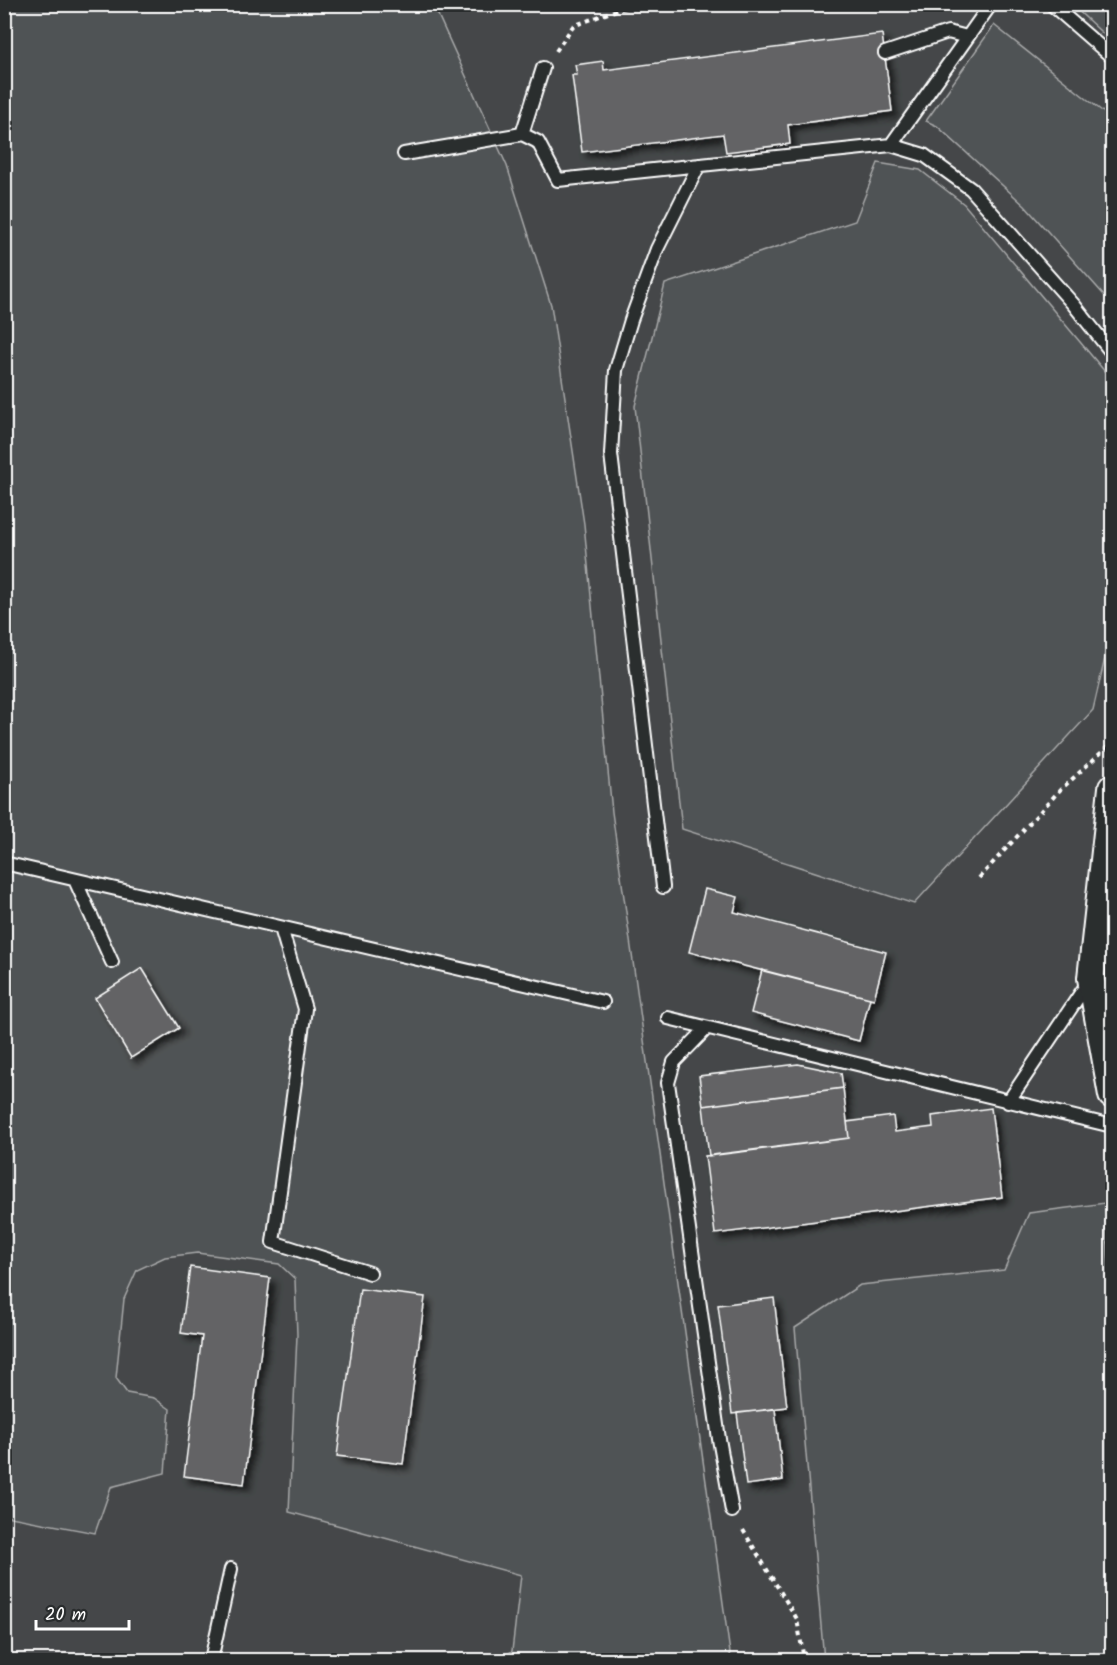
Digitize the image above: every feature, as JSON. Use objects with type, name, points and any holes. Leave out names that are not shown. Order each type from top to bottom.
[{"type":"street","points":[[1113,788],[1091,978],[1113,1095]]},
{"type":"lane","points":[[891,145],[991,4]]},
{"type":"lane","points":[[1051,4],[1113,57]]},
{"type":"lane","points":[[885,53],[948,32],[967,37]]},
{"type":"lane","points":[[522,134],[543,68]]},
{"type":"lane","points":[[404,154],[522,134],[538,142],[558,180],[891,145],[924,155],[971,189],[1074,305],[1113,353]]},
{"type":"lane","points":[[663,887],[611,454],[616,370],[622,350],[657,249],[699,165]]},
{"type":"lane","points":[[4,863],[603,1002]]},
{"type":"lane","points":[[75,880],[112,962]]},
{"type":"lane","points":[[281,928],[305,1009],[273,1242],[370,1273]]},
{"type":"lane","points":[[1008,1102],[1091,978]]},
{"type":"lane","points":[[668,1018],[1113,1126]]},
{"type":"lane","points":[[707,1028],[674,1062],[668,1083],[719,1439],[732,1511]]},
{"type":"lane","points":[[211,1660],[231,1569]]},
{"type":"path","points":[[543,68],[573,26],[619,9],[650,4]]},
{"type":"path","points":[[903,4],[926,4]]},
{"type":"path","points":[[979,878],[1060,789],[1113,743]]},
{"type":"path","points":[[732,1511],[797,1619],[804,1660]]},
{"type":"shaded area","points":[[4,5],[429,5],[438,15],[507,166],[551,305],[584,524],[612,812],[731,1660],[499,1660],[512,1651],[521,1575],[289,1512],[297,1335],[295,1279],[279,1264],[197,1253],[165,1257],[137,1270],[124,1299],[116,1378],[127,1393],[154,1398],[170,1409],[165,1473],[111,1487],[95,1533],[5,1516]]},
{"type":"shaded area","points":[[5,5],[1112,5],[1112,1660],[5,1660]]},
{"type":"shaded area","points":[[1072,5],[1112,5],[1112,42]]},
{"type":"shaded area","points":[[994,25],[1112,119],[1112,304],[1025,206],[937,126],[926,121]]},
{"type":"shaded area","points":[[878,163],[920,170],[964,204],[1112,380],[1112,628],[1093,710],[914,904],[682,829],[635,406],[665,284],[855,221]]},
{"type":"shaded area","points":[[1105,1203],[1112,1316],[1112,1660],[824,1660],[795,1328],[860,1285],[1004,1270],[1029,1213]]},
{"type":"building","points":[[882,34],[892,111],[788,125],[790,144],[726,152],[723,134],[582,152],[572,75],[577,75],[575,65],[603,61],[604,70]]},
{"type":"building","points":[[705,889],[738,897],[734,912],[886,952],[874,999],[689,952]]},
{"type":"building","points":[[142,968],[179,1028],[131,1058],[95,998]]},
{"type":"building","points":[[762,970],[870,998],[859,1041],[751,1013]]},
{"type":"building","points":[[798,1064],[841,1073],[843,1088],[703,1106],[699,1076]]},
{"type":"building","points":[[843,1088],[849,1138],[709,1156],[703,1106]]},
{"type":"building","points":[[991,1108],[1002,1197],[715,1234],[705,1156],[849,1138],[847,1122],[893,1116],[895,1132],[933,1127],[932,1116]]},
{"type":"building","points":[[190,1267],[270,1278],[244,1484],[184,1476],[202,1336],[181,1333]]},
{"type":"building","points":[[360,1289],[425,1297],[403,1464],[337,1456]]},
{"type":"building","points":[[774,1298],[787,1407],[732,1414],[718,1305]]},
{"type":"building","points":[[775,1409],[783,1480],[746,1485],[737,1413]]}]
